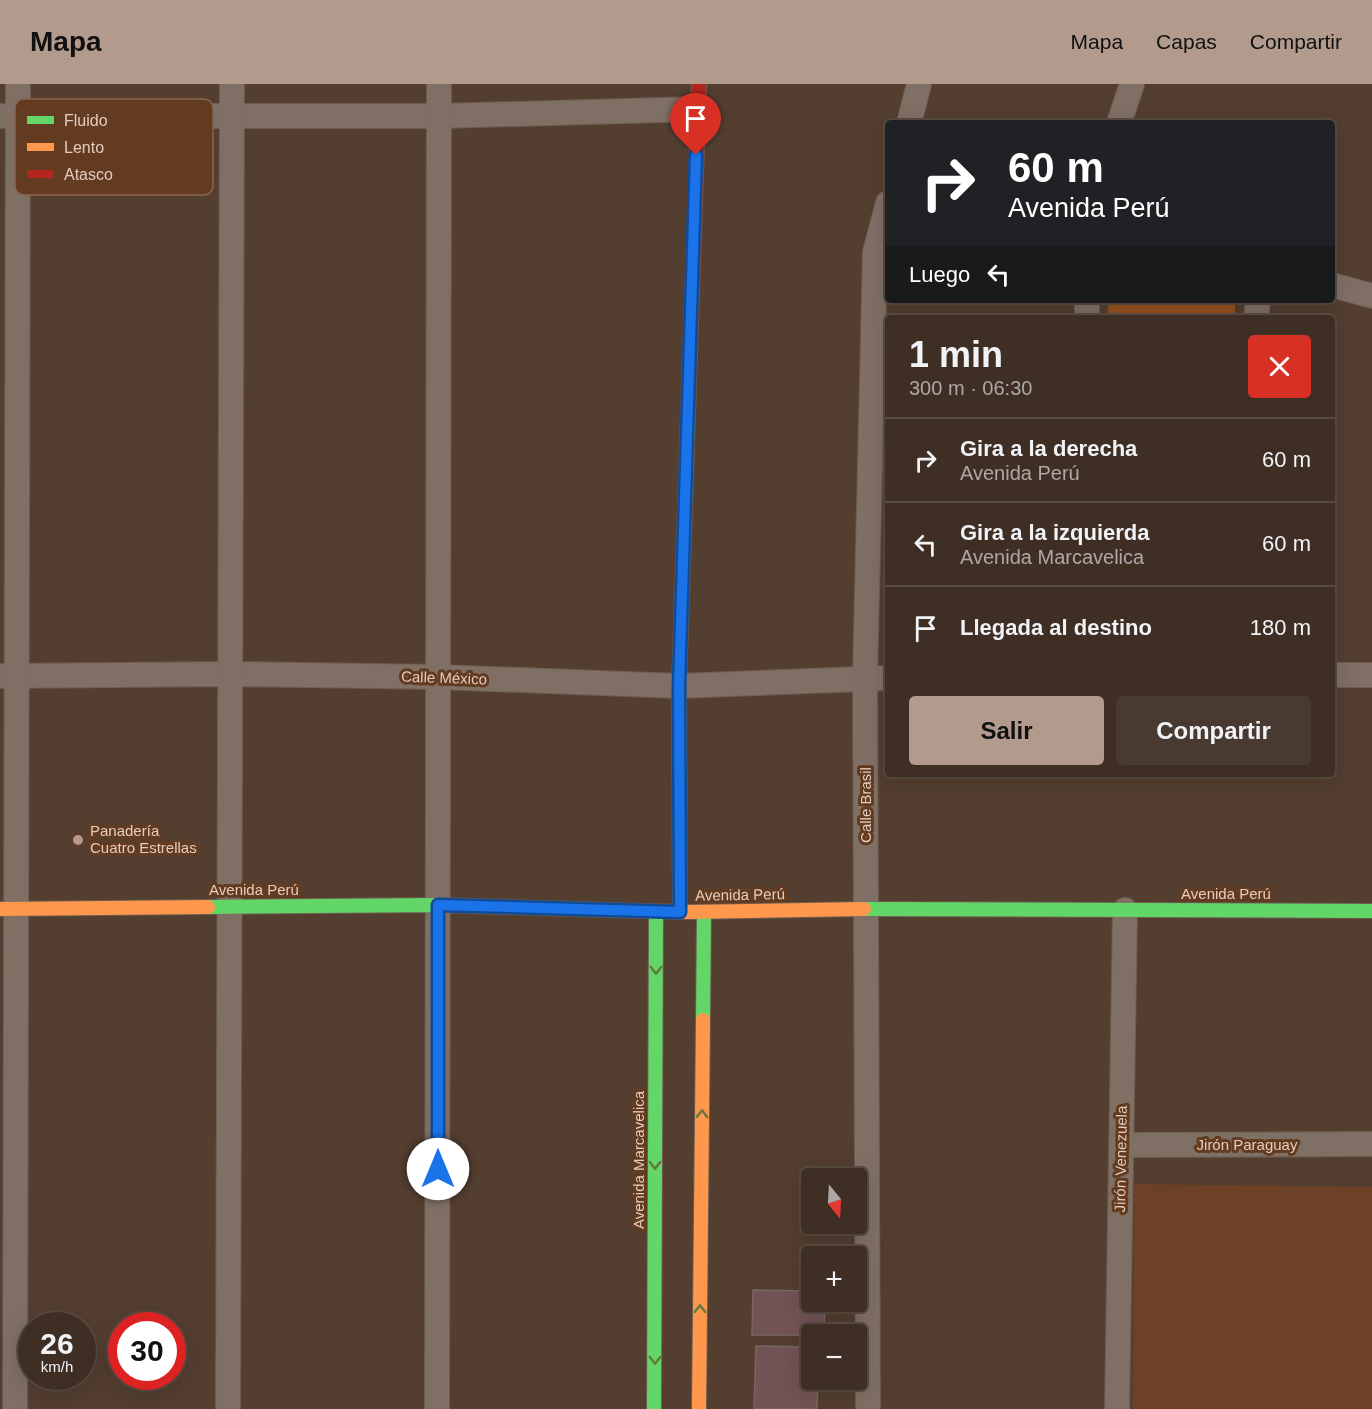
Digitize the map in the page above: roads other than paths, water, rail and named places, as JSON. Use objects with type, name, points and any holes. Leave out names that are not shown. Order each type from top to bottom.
[{"type":"street","points":[[15,1409],[8,1149],[9,116],[18,84]]},
{"type":"street","points":[[228,1409],[232,84]]},
{"type":"street","points":[[437,1409],[439,84]]},
{"type":"street","points":[[680,912],[679,686],[699,84]]},
{"type":"street","points":[[910,120],[919,84]]},
{"type":"street","points":[[1120,120],[1132,84]]},
{"type":"street","points":[[213,116],[439,116],[698,109]]},
{"type":"street","name":"Calle Brasil","points":[[868,1409],[866,909],[877,678],[875,252],[885,214]]},
{"type":"street","points":[[1335,286],[1372,296]]},
{"type":"street","name":"Calle México","points":[[8,676],[230,674],[438,677],[679,686],[877,678]]},
{"type":"street","points":[[1335,675],[1372,675]]},
{"type":"street","name":"Avenida Perú","points":[[8,909],[438,905],[680,912],[866,909],[1372,910]]},
{"type":"street","name":"Jirón Venezuela","points":[[1117,1409],[1125,910]]},
{"type":"street","name":"Avenida Marcavelica","points":[[654,1409],[656,911]]},
{"type":"street","points":[[699,1409],[704,912]]},
{"type":"street","name":"Jirón Paraguay","points":[[1122,1145],[1372,1144]]},
{"type":"place","name":"Panadería Cuatro Estrellas","points":[[78,840]]}]
